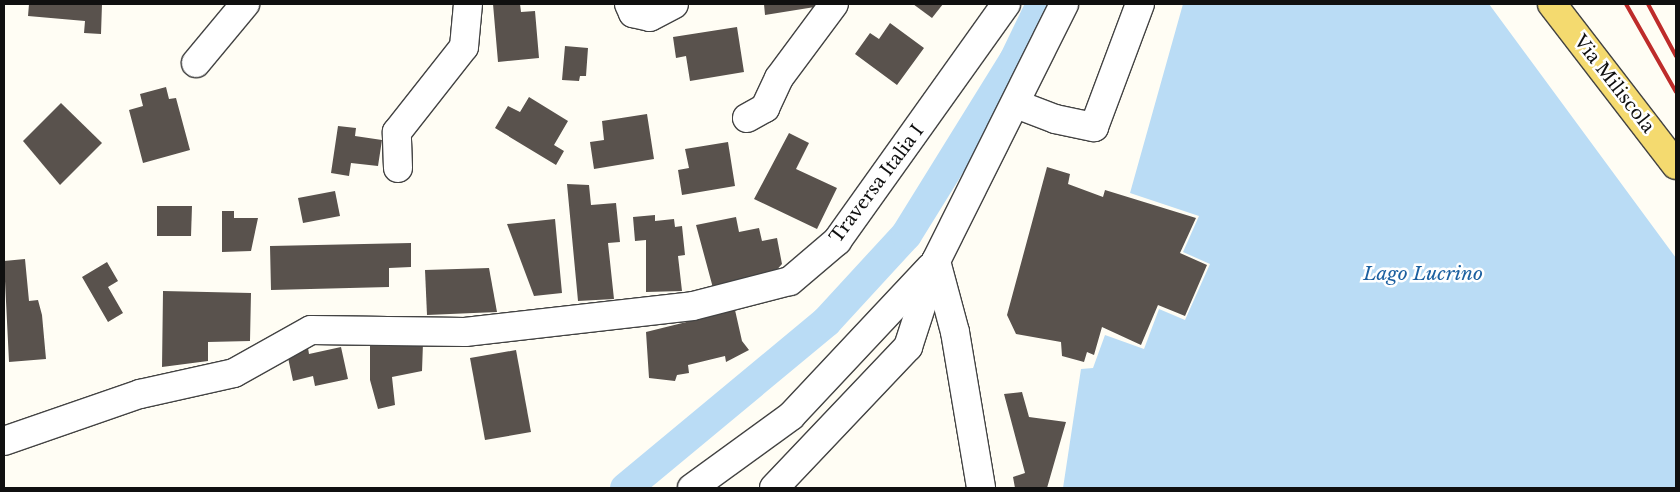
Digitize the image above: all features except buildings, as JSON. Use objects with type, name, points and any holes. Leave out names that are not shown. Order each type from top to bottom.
[{"type":"main road","name":"Via Miliscola","points":[[1552,4],[1676,165]]},
{"type":"street","points":[[196,63],[245,4]]},
{"type":"street","points":[[398,168],[397,132],[464,47],[468,4]]},
{"type":"street","points":[[629,4],[633,13],[650,17],[674,4]]},
{"type":"street","points":[[748,118],[765,108],[779,78],[834,4]]},
{"type":"street","name":"Traversa Italia I","points":[[4,441],[140,394],[234,373],[311,330],[465,332],[693,306],[790,281],[837,241],[1006,4]]},
{"type":"street","points":[[774,488],[908,347],[936,262],[1064,4]]},
{"type":"street","points":[[1016,104],[1056,119],[1094,127],[1140,4]]},
{"type":"street","points":[[692,488],[790,416],[936,262]]},
{"type":"street","points":[[936,262],[955,332],[981,488]]},
{"type":"water","name":"Lago Lucrino","points":[[1183,4],[1489,4],[1676,258],[1676,488],[1063,488],[1081,369],[1093,368],[1105,335],[1144,349],[1159,309],[1185,320],[1210,264],[1183,252],[1199,216],[1130,193]]},
{"type":"waterway","points":[[625,488],[826,321],[906,234],[1014,60],[1041,4]]},
{"type":"railway","points":[[1626,4],[1676,92]]},
{"type":"railway","points":[[1648,4],[1676,56]]}]
